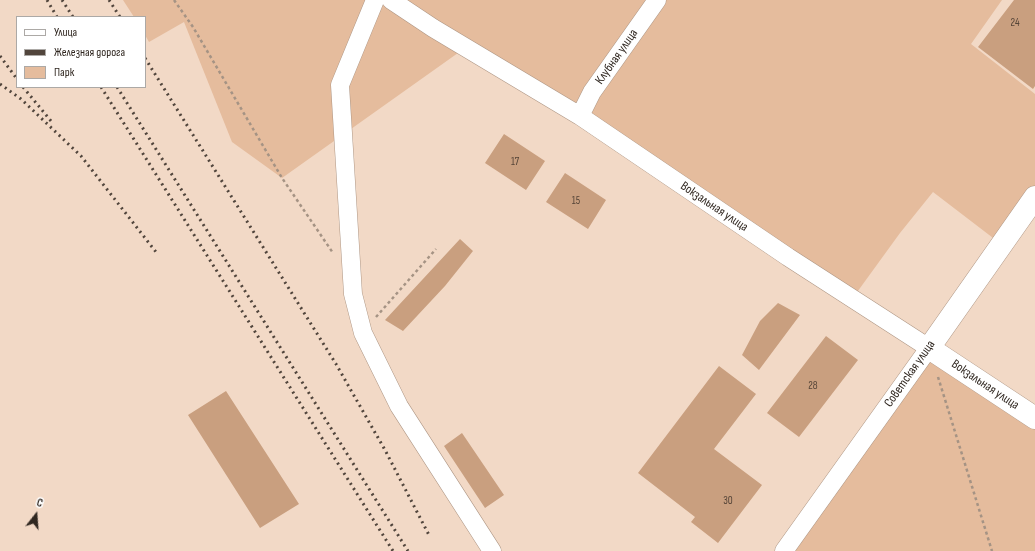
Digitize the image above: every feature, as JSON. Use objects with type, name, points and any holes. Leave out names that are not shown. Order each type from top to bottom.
[{"type":"main road","name":"Советская улица","points":[[929,348],[1035,197]]},
{"type":"main road","name":"Вокзальная улица","points":[[929,348],[1035,418]]},
{"type":"street","points":[[375,0],[340,85],[353,294],[363,333],[399,406],[492,551]]},
{"type":"street","name":"Вокзальная улица","points":[[391,0],[433,28],[580,116],[788,257],[929,348]]},
{"type":"street","name":"Клубная улица","points":[[580,116],[592,92],[657,0]]},
{"type":"street","name":"Советская улица","points":[[784,551],[929,348]]},
{"type":"path","points":[[174,0],[193,27],[282,178],[334,254]]},
{"type":"path","points":[[363,333],[436,249]]},
{"type":"path","points":[[929,348],[992,551]]},
{"type":"green space","points":[[123,0],[1002,0],[971,44],[1035,94],[1035,191],[997,241],[933,192],[900,233],[855,295],[465,48],[282,178],[232,142],[184,22],[149,42],[146,37],[146,16],[133,16]]},
{"type":"green space","points":[[929,348],[1035,418],[1035,551],[784,551]]},
{"type":"building","points":[[1014,0],[1035,0],[1035,86],[1033,89],[978,47]]},
{"type":"building","points":[[504,134],[545,161],[526,190],[485,163]]},
{"type":"building","points":[[565,173],[606,200],[588,229],[546,202]]},
{"type":"building","points":[[460,239],[473,251],[445,286],[403,331],[385,320]]},
{"type":"building","points":[[778,303],[800,315],[759,370],[742,355],[760,321]]},
{"type":"building","points":[[826,336],[858,360],[799,437],[767,413]]},
{"type":"building","points":[[719,366],[756,394],[714,449],[762,485],[718,543],[691,522],[695,517],[638,473]]},
{"type":"building","points":[[226,391],[299,504],[260,528],[188,415]]},
{"type":"building","points":[[462,433],[504,495],[485,508],[444,446]]},
{"type":"railway","points":[[47,0],[56,16]]},
{"type":"railway","points":[[62,0],[72,16]]},
{"type":"railway","points":[[109,0],[119,16]]},
{"type":"railway","points":[[0,56],[16,78]]},
{"type":"railway","points":[[146,60],[336,364],[385,450],[430,537]]},
{"type":"railway","points":[[0,84],[21,99],[81,156],[156,252]]},
{"type":"railway","points":[[24,88],[51,121]]},
{"type":"railway","points":[[102,88],[393,551]]},
{"type":"railway","points":[[118,88],[408,551]]}]
